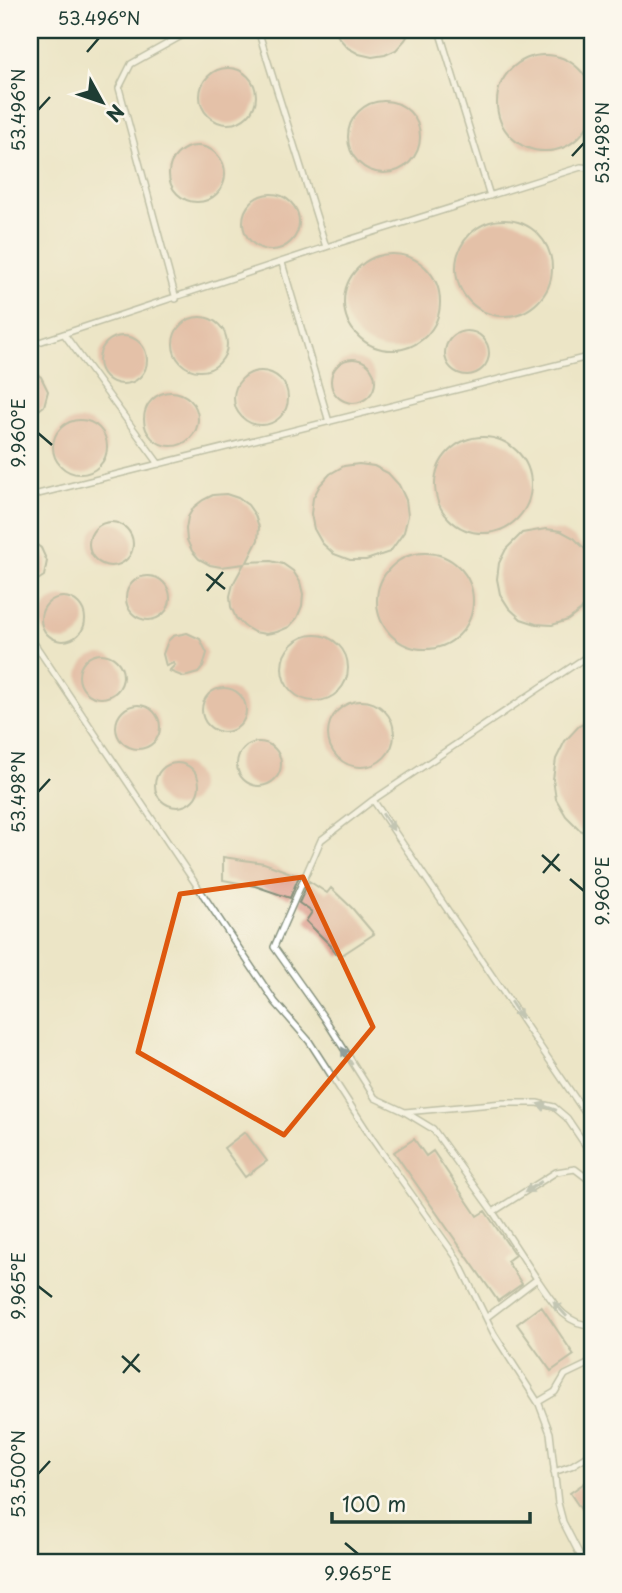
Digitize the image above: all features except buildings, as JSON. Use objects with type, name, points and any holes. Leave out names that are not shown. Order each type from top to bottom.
[{"type":"lane","points":[[176,299],[118,89],[131,64],[192,30]]},
{"type":"lane","points":[[258,30],[326,247]]},
{"type":"lane","points":[[439,30],[490,196]]},
{"type":"lane","points":[[30,345],[176,299],[326,247],[581,167],[592,167]]},
{"type":"lane","points":[[282,262],[328,422]]},
{"type":"lane","points":[[64,334],[159,464]]},
{"type":"lane","points":[[30,496],[592,356]]},
{"type":"lane","points":[[30,637],[275,1002],[309,1041],[373,1140],[456,1258],[494,1334],[538,1402],[550,1433],[563,1522],[584,1563]]},
{"type":"lane","points":[[592,653],[373,800],[321,840],[274,947],[325,1019],[375,1098],[433,1129],[564,1315],[579,1324],[592,1325]]},
{"type":"lane","points":[[373,800],[592,1123]]},
{"type":"lane","points":[[405,1112],[503,1103],[537,1103],[554,1107],[567,1118],[592,1155]]},
{"type":"lane","points":[[493,1212],[556,1172],[575,1169],[592,1182]]},
{"type":"lane","points":[[487,1317],[537,1279]]},
{"type":"lane","points":[[538,1402],[555,1392],[565,1375],[592,1362]]},
{"type":"lane","points":[[554,1472],[592,1453]]},
{"type":"highlighted area","points":[[303,877],[373,1027],[284,1135],[138,1052],[180,894]]}]
